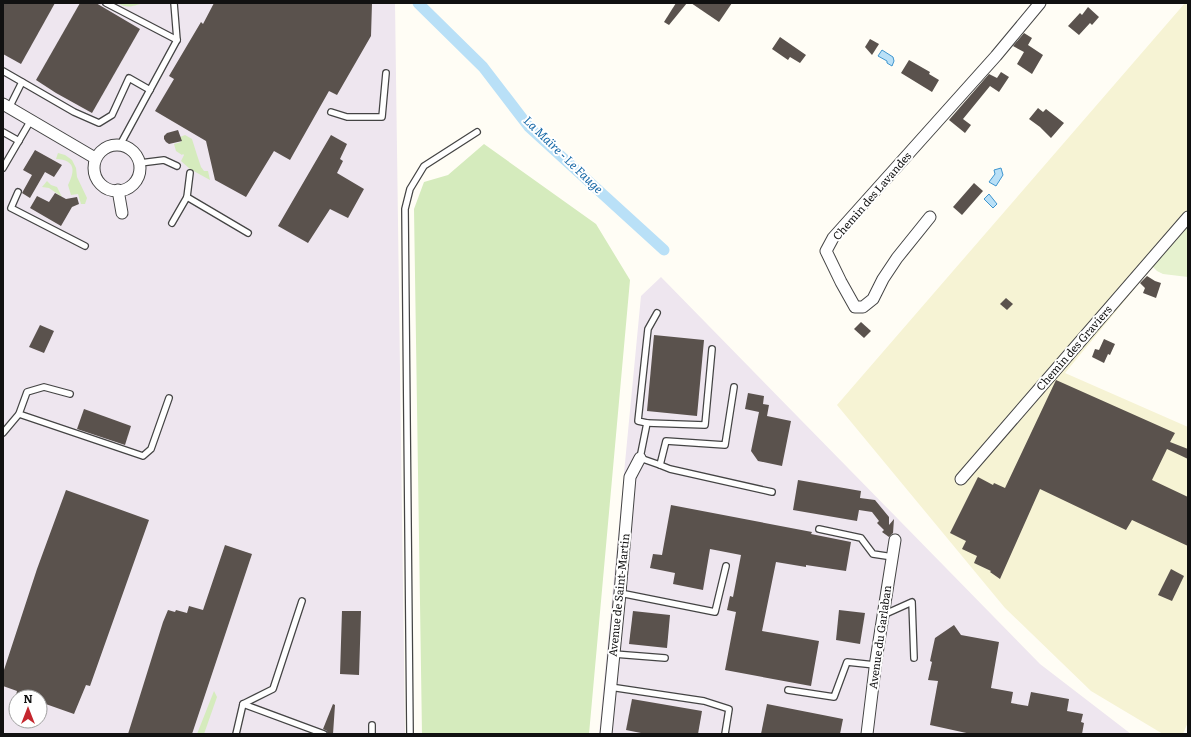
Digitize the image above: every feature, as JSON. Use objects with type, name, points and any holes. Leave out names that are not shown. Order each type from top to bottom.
[{"type":"street","name":"Chemin des Lavandes","points":[[930,217],[897,258],[873,299],[863,307],[855,308],[826,251],[833,238],[996,56],[1040,3]]},
{"type":"street","points":[[6,106],[95,158]]},
{"type":"street","points":[[109,145],[120,145],[132,150],[136,155],[140,163],[139,173],[136,181],[132,185],[125,189],[114,191],[101,186],[96,179],[93,168],[95,158],[100,151],[109,145]]},
{"type":"street","points":[[118,190],[122,213]]},
{"type":"street","name":"Chemin des Graviers","points":[[961,479],[1188,216]]},
{"type":"street","name":"Avenue de Saint-Martin","points":[[606,734],[630,477],[640,458]]},
{"type":"street","name":"Avenue du Garlaban","points":[[867,734],[895,540]]},
{"type":"lane","points":[[106,3],[177,40]]},
{"type":"lane","points":[[120,145],[177,40],[174,3]]},
{"type":"lane","points":[[3,71],[74,112],[100,123],[112,115],[129,78],[150,90]]},
{"type":"lane","points":[[331,112],[347,117],[382,117],[386,73]]},
{"type":"lane","points":[[6,106],[22,82]]},
{"type":"lane","points":[[3,168],[31,120]]},
{"type":"lane","points":[[3,132],[19,141]]},
{"type":"lane","points":[[410,734],[405,209],[410,189],[424,166],[477,132]]},
{"type":"lane","points":[[140,163],[164,160],[177,166]]},
{"type":"lane","points":[[172,224],[187,197],[190,173]]},
{"type":"lane","points":[[18,192],[10,208],[85,246]]},
{"type":"lane","points":[[187,197],[248,233]]},
{"type":"lane","points":[[657,313],[648,329],[638,421],[647,423],[705,425],[712,349]]},
{"type":"lane","points":[[660,464],[666,441],[725,445],[734,386]]},
{"type":"lane","points":[[3,433],[19,414],[27,392],[44,387],[70,394]]},
{"type":"lane","points":[[19,414],[143,456],[151,449],[169,398]]},
{"type":"lane","points":[[647,423],[640,458],[660,464],[670,469],[772,492]]},
{"type":"lane","points":[[819,529],[861,538],[873,554],[893,557]]},
{"type":"lane","points":[[620,592],[715,612],[726,566]]},
{"type":"lane","points":[[243,704],[273,689],[302,601]]},
{"type":"lane","points":[[883,615],[912,602],[914,658]]},
{"type":"lane","points":[[613,654],[665,658]]},
{"type":"lane","points":[[788,690],[834,697],[847,662],[876,665]]},
{"type":"lane","points":[[610,687],[704,701],[729,709],[725,734]]},
{"type":"lane","points":[[236,734],[243,704]]},
{"type":"lane","points":[[243,704],[324,734]]},
{"type":"lane","points":[[372,725],[372,734]]},
{"type":"shaded area","points":[[3,3],[395,3],[405,734],[3,734]]},
{"type":"shaded area","points":[[1185,3],[1188,3],[1188,224],[1065,373],[1188,427],[1188,722],[1183,734],[1163,734],[1091,691],[1005,608],[837,405]]},
{"type":"shaded area","points":[[661,277],[1040,664],[1131,734],[599,734],[641,296]]},
{"type":"green space","points":[[117,3],[144,3],[127,6]]},
{"type":"green space","points":[[185,135],[192,139],[201,167],[204,171],[208,171],[210,180],[190,169],[181,161],[184,155],[176,151],[174,144],[181,142],[180,137]]},
{"type":"green space","points":[[484,144],[596,224],[630,280],[589,734],[422,734],[414,209],[424,182],[448,175]]},
{"type":"green space","points":[[58,153],[65,155],[72,160],[76,168],[77,177],[87,198],[85,204],[81,204],[78,194],[71,195],[68,185],[73,171],[72,167],[63,160],[56,159]]},
{"type":"green space","points":[[47,181],[51,185],[57,187],[62,197],[49,188],[42,187]]},
{"type":"green space","points":[[1188,221],[1188,277],[1163,274],[1157,271],[1150,264]]},
{"type":"green space","points":[[214,691],[217,697],[204,734],[197,734]]},
{"type":"water","points":[[882,50],[893,57],[894,61],[892,66],[878,56]]},
{"type":"water","points":[[1001,168],[1003,175],[996,186],[989,182],[995,174],[994,170]]},
{"type":"water","points":[[989,194],[997,204],[993,208],[984,199]]},
{"type":"building","points":[[3,3],[55,3],[21,64],[3,54]]},
{"type":"building","points":[[80,3],[96,3],[140,29],[92,113],[36,80]]},
{"type":"building","points":[[214,3],[372,3],[371,36],[337,95],[329,91],[290,160],[274,151],[246,197],[215,180],[206,141],[155,111],[174,79],[169,76],[201,22],[203,24]]},
{"type":"building","points":[[676,3],[687,3],[669,25],[664,22]]},
{"type":"building","points":[[691,3],[732,3],[719,22]]},
{"type":"building","points":[[1088,7],[1099,17],[1092,25],[1090,23],[1079,35],[1068,26],[1080,13],[1082,15]]},
{"type":"building","points":[[1024,33],[1032,38],[1028,45],[1043,55],[1032,74],[1017,64],[1024,52],[1013,46]]},
{"type":"building","points":[[780,37],[806,55],[800,63],[790,57],[788,60],[772,49]]},
{"type":"building","points":[[870,39],[879,44],[872,55],[865,47]]},
{"type":"building","points":[[909,60],[930,72],[929,74],[939,80],[932,92],[901,73]]},
{"type":"building","points":[[1001,72],[1009,77],[999,92],[990,86],[963,119],[971,125],[965,133],[949,120],[989,74],[997,78]]},
{"type":"building","points":[[1038,108],[1043,112],[1046,109],[1064,123],[1051,138],[1029,119]]},
{"type":"building","points":[[178,130],[182,141],[169,144],[166,142],[164,136],[167,133]]},
{"type":"building","points":[[331,135],[347,144],[340,159],[343,161],[337,173],[364,189],[348,218],[330,209],[308,243],[278,226]]},
{"type":"building","points":[[35,150],[62,165],[54,177],[45,172],[30,198],[22,193],[32,175],[23,170]]},
{"type":"building","points":[[974,183],[983,191],[962,215],[953,207]]},
{"type":"building","points":[[55,193],[66,199],[77,197],[79,204],[72,207],[61,226],[30,208],[37,196],[49,202]]},
{"type":"building","points":[[1147,276],[1161,283],[1156,298],[1143,293],[1145,288],[1140,283]]},
{"type":"building","points":[[1006,298],[1013,304],[1007,310],[1000,304]]},
{"type":"building","points":[[861,322],[871,331],[864,338],[854,329]]},
{"type":"building","points":[[40,325],[54,331],[44,353],[29,347]]},
{"type":"building","points":[[654,335],[704,340],[697,416],[647,411]]},
{"type":"building","points":[[1104,339],[1115,344],[1104,363],[1092,357],[1095,349],[1099,350]]},
{"type":"building","points":[[1056,380],[1175,433],[1170,442],[1188,449],[1188,459],[1167,449],[1152,480],[1188,497],[1188,546],[1132,520],[1126,530],[1040,489],[1000,579],[990,572],[991,571],[974,563],[977,556],[962,549],[966,541],[950,533],[978,477],[993,485],[994,483],[1005,488]]},
{"type":"building","points":[[748,393],[764,396],[763,404],[769,405],[767,416],[791,421],[782,466],[758,461],[751,451],[759,412],[745,409]]},
{"type":"building","points":[[84,409],[131,426],[125,445],[77,429]]},
{"type":"building","points":[[798,480],[861,491],[860,498],[875,500],[889,517],[889,525],[894,519],[893,533],[889,537],[882,532],[884,530],[877,523],[879,521],[872,512],[859,510],[857,521],[793,510]]},
{"type":"building","points":[[66,490],[149,520],[90,686],[86,685],[74,714],[48,705],[48,689],[11,689],[3,686],[3,673],[37,569]]},
{"type":"building","points":[[671,505],[812,532],[811,534],[851,542],[846,571],[776,562],[762,631],[819,641],[811,686],[725,670],[736,612],[727,610],[730,596],[733,597],[741,555],[710,549],[703,590],[673,584],[675,573],[650,568],[653,554],[662,555]]},
{"type":"building","points":[[225,545],[252,554],[192,734],[128,734],[168,610],[175,612],[176,610],[187,613],[189,606],[203,610]]},
{"type":"building","points":[[1171,569],[1184,576],[1172,601],[1158,595]]},
{"type":"building","points":[[839,610],[865,613],[860,644],[836,640]]},
{"type":"building","points":[[342,611],[361,611],[359,675],[340,674]]},
{"type":"building","points":[[633,611],[670,615],[667,648],[629,644]]},
{"type":"building","points":[[954,625],[961,635],[999,642],[991,688],[1013,692],[1011,703],[1028,706],[1031,692],[1069,699],[1067,711],[1083,714],[1081,722],[1084,723],[1082,734],[971,734],[930,725],[938,681],[928,680],[935,638]]},
{"type":"building","points":[[632,699],[702,711],[698,734],[646,734],[626,730]]},
{"type":"building","points":[[333,704],[335,705],[333,734],[328,734],[327,731],[323,729]]},
{"type":"building","points":[[767,704],[843,719],[840,734],[761,734]]},
{"type":"waterway","name":"La Maïre - Le Fauge","points":[[418,3],[483,67],[529,127],[664,250]]}]
